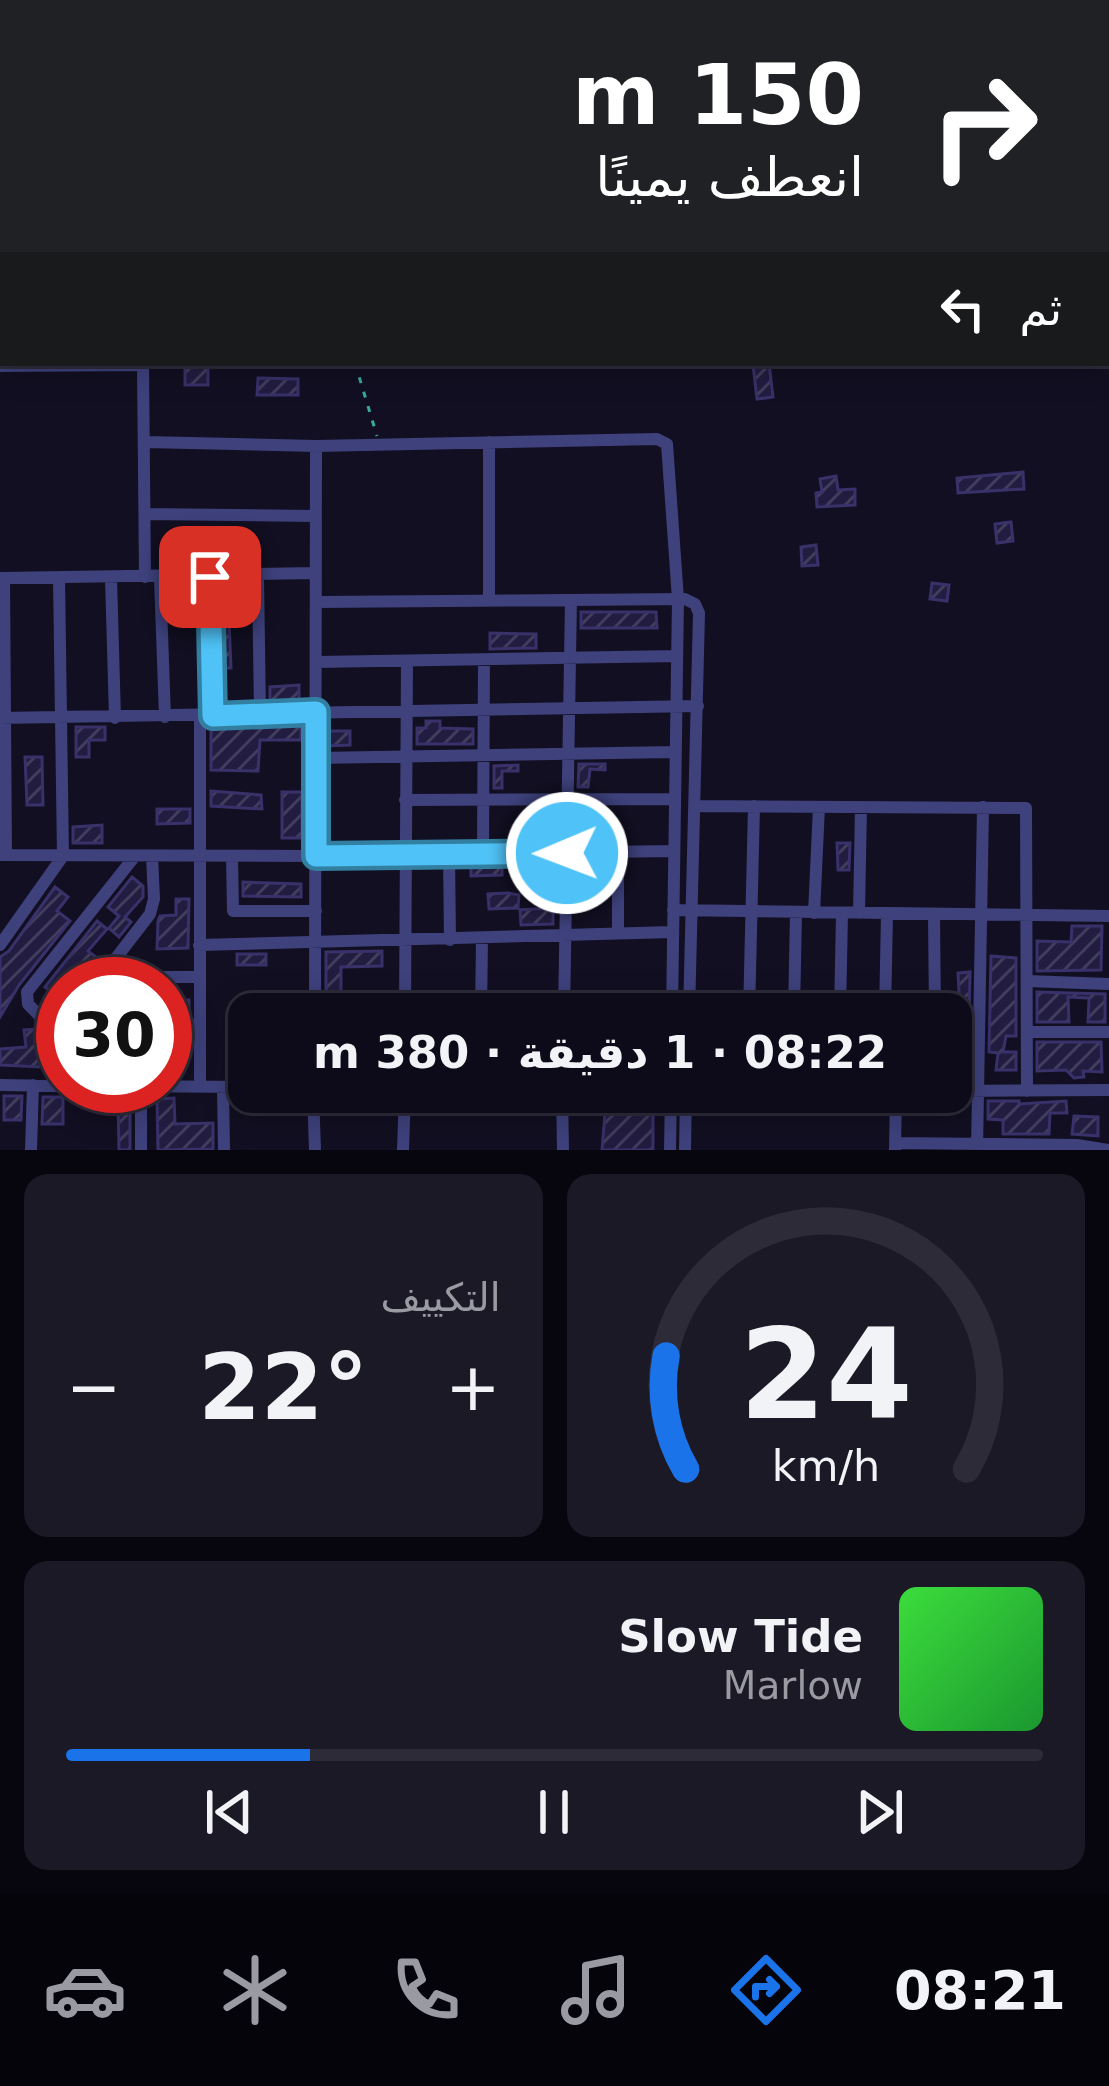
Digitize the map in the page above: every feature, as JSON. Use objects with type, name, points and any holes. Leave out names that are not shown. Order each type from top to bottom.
[{"type":"street","points":[[143,366],[146,514],[165,717]]},
{"type":"street","points":[[146,442],[316,446],[663,440],[669,450],[678,599],[673,993]]},
{"type":"street","points":[[489,442],[489,600]]},
{"type":"street","points":[[315,993],[316,446]]},
{"type":"street","points":[[146,514],[316,516]]},
{"type":"street","points":[[315,574],[2,578],[3,855],[674,851]]},
{"type":"street","points":[[258,576],[260,714]]},
{"type":"street","points":[[200,1087],[200,856],[210,577]]},
{"type":"street","points":[[0,945],[6,929],[63,856],[59,578]]},
{"type":"street","points":[[111,578],[115,718]]},
{"type":"street","points":[[564,993],[571,600]]},
{"type":"street","points":[[317,602],[691,601],[699,613],[690,993]]},
{"type":"street","points":[[317,662],[677,656]]},
{"type":"street","points":[[483,854],[484,660]]},
{"type":"street","points":[[405,993],[407,661]]},
{"type":"street","points":[[2,718],[484,706],[698,706]]},
{"type":"street","points":[[316,758],[675,752]]},
{"type":"street","points":[[405,800],[675,799]]},
{"type":"street","points":[[696,806],[1023,807],[1028,811],[1027,1091]]},
{"type":"street","points":[[749,993],[754,806]]},
{"type":"street","points":[[814,913],[819,807]]},
{"type":"street","points":[[859,913],[860,807]]},
{"type":"street","points":[[977,1148],[983,807]]},
{"type":"street","points":[[618,852],[618,933]]},
{"type":"street","points":[[449,855],[450,940]]},
{"type":"street","points":[[55,957],[135,856]]},
{"type":"street","points":[[117,957],[151,914],[152,856]]},
{"type":"street","points":[[232,856],[233,910],[316,911]]},
{"type":"street","points":[[674,910],[1109,916]]},
{"type":"street","points":[[794,993],[796,912]]},
{"type":"street","points":[[840,993],[842,913]]},
{"type":"street","points":[[885,993],[887,914]]},
{"type":"street","points":[[934,915],[934,993]]},
{"type":"street","points":[[199,945],[674,932]]},
{"type":"street","points":[[482,939],[482,993]]},
{"type":"street","points":[[192,977],[199,977]]},
{"type":"street","points":[[36,981],[27,992],[28,1004],[36,1010]]},
{"type":"street","points":[[1027,981],[1109,984]]},
{"type":"street","points":[[192,1025],[199,1025]]},
{"type":"street","points":[[1027,1032],[1109,1032]]},
{"type":"street","points":[[0,1085],[36,1085]]},
{"type":"street","points":[[31,1150],[33,1085]]},
{"type":"street","points":[[192,1087],[228,1087]]},
{"type":"street","points":[[224,1087],[224,1150]]},
{"type":"street","points":[[972,1091],[1109,1090]]},
{"type":"street","points":[[141,1113],[141,1150]]},
{"type":"street","points":[[314,1113],[315,1150]]},
{"type":"street","points":[[403,1150],[404,1113]]},
{"type":"street","points":[[562,1113],[562,1150]]},
{"type":"street","points":[[670,1150],[671,1113]]},
{"type":"street","points":[[685,1150],[686,1113]]},
{"type":"street","points":[[896,1113],[895,1146],[1077,1145],[1109,1150]]},
{"type":"path","points":[[357,366],[379,444]]},
{"type":"building","points":[[185,366],[208,366],[208,385],[185,385]]},
{"type":"building","points":[[753,366],[769,366],[773,397],[757,399]]},
{"type":"building","points":[[258,378],[298,379],[298,395],[257,395]]},
{"type":"building","points":[[1023,472],[1024,489],[958,493],[957,478]]},
{"type":"building","points":[[836,476],[838,490],[855,489],[855,505],[817,507],[820,479]]},
{"type":"building","points":[[1011,522],[1013,541],[997,543],[995,524]]},
{"type":"building","points":[[816,545],[818,565],[802,566],[801,547]]},
{"type":"building","points":[[932,583],[949,585],[947,601],[930,599]]},
{"type":"building","points":[[581,612],[656,612],[657,628],[581,628]]},
{"type":"building","points":[[229,620],[231,668],[222,668],[221,621]]},
{"type":"building","points":[[490,633],[536,634],[536,648],[490,649]]},
{"type":"building","points":[[299,685],[299,701],[270,702],[270,687]]},
{"type":"building","points":[[426,721],[440,721],[440,728],[473,729],[473,744],[417,744],[417,728],[426,728]]},
{"type":"building","points":[[301,723],[301,740],[260,740],[258,771],[211,770],[211,726]]},
{"type":"building","points":[[76,727],[105,727],[105,740],[89,740],[89,757],[76,757]]},
{"type":"building","points":[[326,731],[350,731],[350,745],[326,746]]},
{"type":"building","points":[[25,757],[42,757],[43,805],[27,805]]},
{"type":"building","points":[[579,764],[605,764],[605,770],[590,769],[588,787],[578,787]]},
{"type":"building","points":[[518,765],[518,771],[502,771],[502,788],[494,788],[494,766]]},
{"type":"building","points":[[211,791],[261,795],[262,809],[211,806]]},
{"type":"building","points":[[282,792],[302,792],[302,838],[282,838]]},
{"type":"building","points":[[157,809],[190,809],[190,823],[157,824]]},
{"type":"building","points":[[102,825],[102,843],[73,843],[73,827]]},
{"type":"building","points":[[837,843],[850,843],[849,870],[838,870]]},
{"type":"building","points":[[471,864],[502,864],[502,875],[471,876]]},
{"type":"building","points":[[132,877],[143,886],[143,897],[125,917],[131,922],[119,937],[109,928],[119,916],[108,907]]},
{"type":"building","points":[[243,882],[301,884],[301,897],[243,896]]},
{"type":"building","points":[[55,887],[68,897],[57,911],[70,921],[41,957],[36,957],[0,1017],[0,957]]},
{"type":"building","points":[[488,894],[519,895],[518,908],[489,909]]},
{"type":"building","points":[[176,899],[189,899],[188,948],[157,949],[158,921],[160,916],[176,915]]},
{"type":"building","points":[[553,909],[553,924],[521,925],[520,910]]},
{"type":"building","points":[[97,921],[107,929],[88,951],[96,957],[69,957]]},
{"type":"building","points":[[1072,926],[1102,926],[1101,970],[1037,971],[1037,941],[1071,942]]},
{"type":"building","points":[[382,951],[382,966],[341,967],[341,993],[326,993],[326,952]]},
{"type":"building","points":[[237,954],[266,954],[266,965],[237,965]]},
{"type":"building","points":[[991,956],[1016,958],[1016,1036],[1006,1036],[1003,1052],[1016,1052],[1016,1070],[996,1070],[998,1053],[989,1052]]},
{"type":"building","points":[[970,972],[970,993],[959,993],[958,973]]},
{"type":"building","points":[[1037,992],[1105,994],[1105,1022],[1088,1022],[1089,998],[1068,997],[1069,1022],[1037,1022]]},
{"type":"building","points":[[36,1029],[36,1067],[0,1065],[0,1049],[26,1047],[24,1030]]},
{"type":"building","points":[[1037,1042],[1101,1042],[1102,1072],[1083,1071],[1084,1077],[1074,1078],[1066,1070],[1037,1071]]},
{"type":"building","points":[[4,1096],[22,1096],[21,1120],[4,1120]]},
{"type":"building","points":[[988,1101],[1066,1101],[1067,1113],[1050,1113],[1049,1134],[1003,1134],[1003,1120],[988,1119]]},
{"type":"building","points":[[42,1113],[63,1113],[63,1124],[42,1124]]},
{"type":"building","points":[[118,1113],[130,1113],[130,1150],[119,1150]]},
{"type":"building","points":[[157,1113],[175,1113],[175,1124],[213,1123],[213,1149],[158,1150]]},
{"type":"building","points":[[605,1113],[653,1113],[653,1150],[602,1150]]},
{"type":"building","points":[[1074,1116],[1098,1117],[1098,1136],[1072,1134]]},
{"type":"route","points":[[210,577],[213,716],[316,712],[316,856],[567,853]]}]
